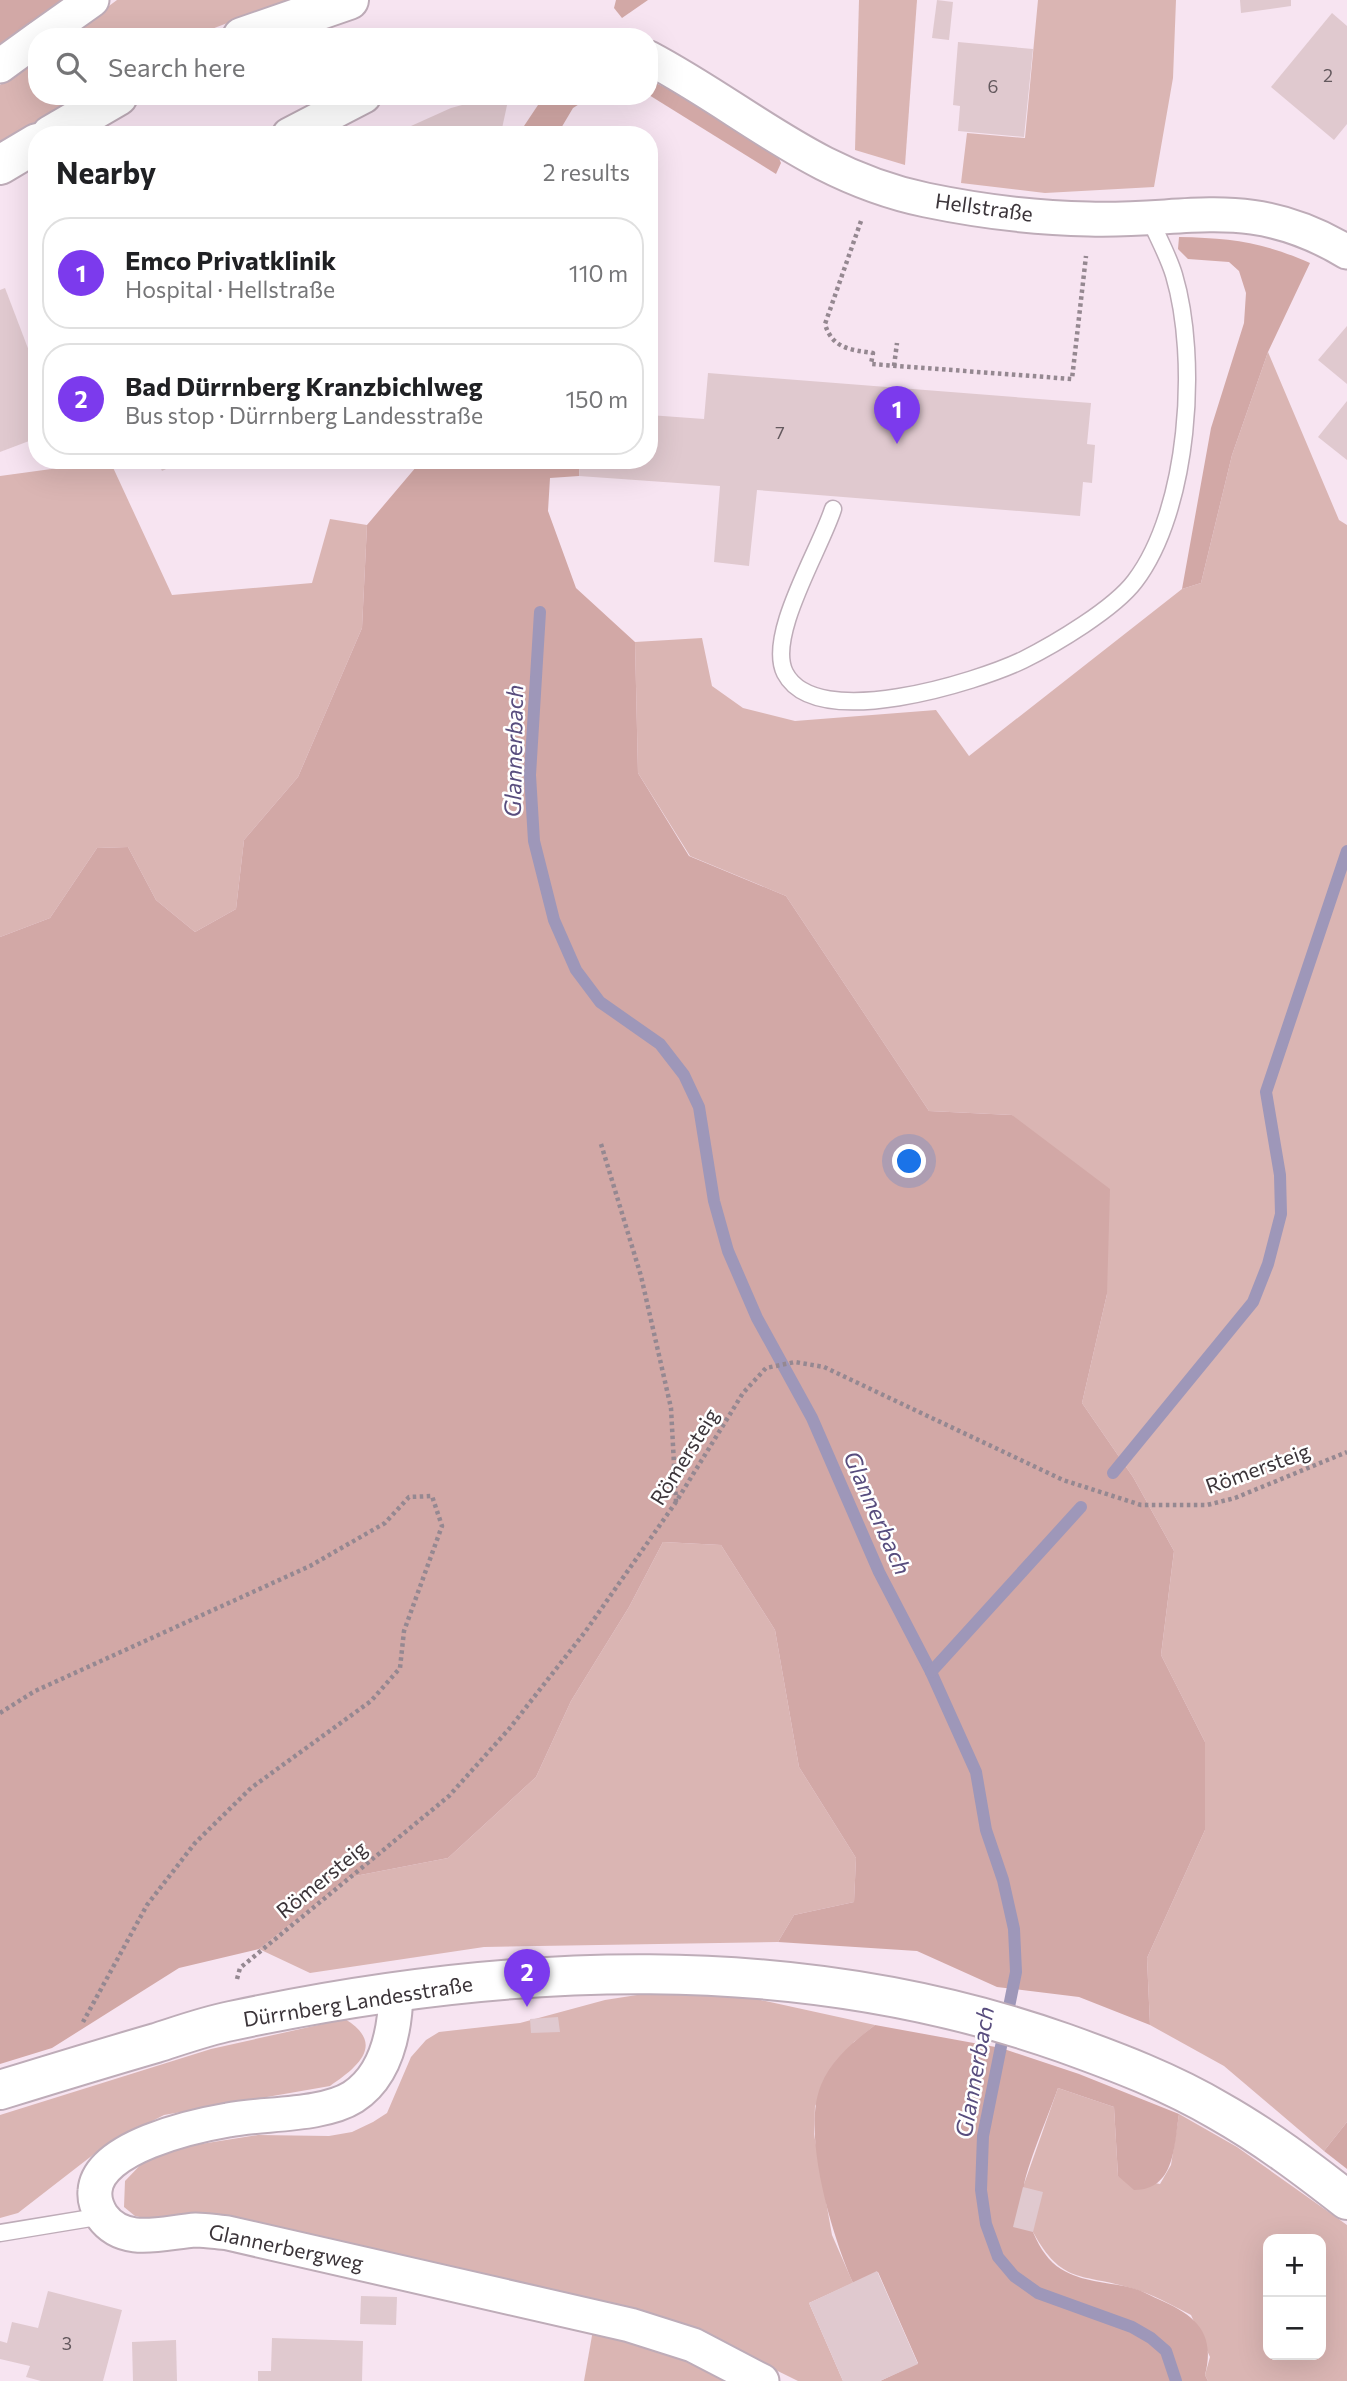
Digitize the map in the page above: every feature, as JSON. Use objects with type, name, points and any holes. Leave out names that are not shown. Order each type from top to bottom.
[{"type":"main road","points":[[268,28],[349,0]]},
{"type":"main road","points":[[73,126],[105,105]]},
{"type":"main road","points":[[0,164],[28,148]]},
{"type":"main road","name":"Dürrnberg Landesstraße","points":[[0,2090],[229,2021],[396,1993],[512,1979],[624,1972],[747,1977],[854,1989],[928,2002],[998,2020],[1156,2078],[1266,2139],[1347,2200]]},
{"type":"street","points":[[53,28],[92,0]]},
{"type":"street","points":[[0,66],[28,46]]},
{"type":"street","name":"Hellstraße","points":[[658,64],[799,152],[855,180],[926,200],[1005,212],[1091,220],[1237,213],[1304,230],[1347,252]]},
{"type":"street","points":[[306,126],[347,105]]},
{"type":"street","points":[[103,2216],[96,2208],[95,2189],[101,2175],[116,2159],[136,2147],[227,2120],[327,2107],[353,2097],[369,2081],[390,2042],[396,1993]]},
{"type":"street","name":"Glannerbergweg","points":[[103,2216],[121,2232],[143,2237],[200,2230],[228,2233],[630,2325],[693,2345],[762,2381]]},
{"type":"lane","points":[[833,509],[824,537],[798,589],[780,653],[785,673],[797,688],[836,701],[875,700],[944,688],[1023,660],[1091,620],[1134,583],[1161,540],[1179,478],[1187,386],[1183,320],[1174,274],[1149,217]]},
{"type":"lane","points":[[0,2233],[103,2216]]},
{"type":"path","points":[[874,222],[862,220],[825,324],[828,335],[839,346],[873,353],[871,364],[1072,379],[1091,220]]},
{"type":"path","points":[[894,366],[897,343]]},
{"type":"path","points":[[601,1144],[641,1276],[671,1408],[676,1502]]},
{"type":"path","name":"Römersteig","points":[[229,2021],[240,1968],[449,1796],[509,1729],[585,1632],[676,1502],[743,1394],[766,1368],[794,1362],[824,1367],[1063,1480],[1141,1505],[1207,1505],[1235,1498],[1347,1452]]},
{"type":"path","points":[[0,1713],[35,1690],[310,1566],[385,1523],[409,1497],[432,1496],[442,1527],[404,1631],[400,1668],[371,1701],[251,1788],[195,1843],[147,1905],[57,2073]]},
{"type":"shaded area","points":[[0,0],[68,0],[0,45]]},
{"type":"shaded area","points":[[117,0],[287,0],[214,28],[79,28]]},
{"type":"shaded area","points":[[616,0],[648,0],[622,18],[614,8]]},
{"type":"shaded area","points":[[859,0],[917,0],[905,165],[855,150]]},
{"type":"shaded area","points":[[1038,0],[1176,0],[1173,78],[1154,187],[1045,193],[961,183],[967,133],[1025,138]]},
{"type":"shaded area","points":[[28,65],[28,105],[65,105],[0,142],[0,85]]},
{"type":"shaded area","points":[[658,84],[684,96],[778,156],[781,163],[776,174],[658,101]]},
{"type":"shaded area","points":[[538,105],[578,105],[562,126],[524,126]]},
{"type":"shaded area","points":[[1179,237],[1246,242],[1310,263],[1268,352],[1232,455],[1201,583],[1182,589],[1211,428],[1244,323],[1246,293],[1239,271],[1229,262],[1188,259],[1178,249]]},
{"type":"shaded area","points":[[1268,352],[1339,520],[1347,525],[1347,2122],[1324,2151],[1224,2066],[1150,2025],[1147,1958],[1205,1830],[1205,1742],[1161,1655],[1174,1551],[1133,1477],[1082,1403],[1107,1294],[1012,1115],[929,1111],[786,896],[690,856],[638,773],[635,642],[702,638],[712,686],[743,708],[795,721],[936,710],[969,756],[1182,589],[1201,583],[1232,455]]},
{"type":"shaded area","points":[[51,469],[114,469],[172,595],[312,583],[330,519],[367,525],[362,628],[298,777],[244,840],[236,909],[195,932],[156,900],[128,847],[97,848],[50,918],[0,937],[0,476]]},
{"type":"shaded area","points":[[414,469],[579,469],[579,476],[550,478],[548,511],[576,588],[635,642],[638,773],[689,856],[786,896],[929,1111],[1012,1115],[1110,1189],[1107,1294],[1082,1403],[1133,1477],[1174,1551],[1161,1655],[1205,1742],[1205,1830],[1147,1958],[1150,2025],[1079,1997],[997,1987],[917,1951],[778,1942],[794,1915],[854,1902],[856,1858],[799,1767],[775,1630],[721,1545],[663,1542],[629,1607],[571,1701],[536,1777],[448,1858],[350,1877],[259,1949],[179,1968],[52,2048],[0,2064],[0,937],[50,918],[97,848],[128,847],[156,900],[195,932],[236,909],[244,840],[298,777],[362,628],[367,525]]},
{"type":"shaded area","points":[[663,1542],[721,1545],[775,1630],[799,1767],[856,1858],[854,1902],[794,1915],[778,1942],[484,1947],[310,1973],[259,1949],[350,1877],[448,1858],[536,1777],[571,1701],[629,1607]]},
{"type":"shaded area","points":[[656,1992],[747,1997],[875,2025],[854,2042],[815,2106],[814,2134],[832,2235],[853,2283],[809,2303],[843,2381],[798,2381],[719,2342],[135,2216],[124,2207],[125,2181],[149,2156],[182,2147],[258,2135],[329,2136],[352,2132],[373,2122],[387,2113],[411,2057],[426,2040],[439,2032],[520,2023],[605,2000]]},
{"type":"shaded area","points":[[345,2019],[364,2037],[366,2046],[358,2063],[330,2086],[164,2115],[107,2144],[18,2213],[0,2218],[0,2115],[211,2049]]},
{"type":"shaded area","points":[[875,2025],[1001,2048],[1079,2074],[1179,2114],[1173,2152],[1165,2174],[1158,2183],[1134,2190],[1118,2176],[1114,2107],[1058,2088],[1028,2170],[1025,2200],[1030,2223],[1039,2244],[1045,2254],[1061,2269],[1086,2279],[1140,2291],[1171,2305],[1192,2319],[1200,2327],[1208,2347],[1205,2375],[1208,2381],[880,2381],[918,2363],[878,2272],[853,2283],[828,2212],[815,2130],[816,2105],[825,2076],[844,2052]]},
{"type":"shaded area","points":[[1058,2088],[1114,2107],[1118,2176],[1160,2184],[1171,2165],[1179,2114],[1237,2147],[1347,2225],[1347,2381],[1208,2381],[1205,2375],[1210,2357],[1191,2315],[1139,2290],[1074,2274],[1054,2261],[1033,2232],[1013,2227],[1023,2187]]},
{"type":"shaded area","points":[[1347,2122],[1347,2169],[1324,2151]]},
{"type":"shaded area","points":[[593,2330],[688,2356],[746,2381],[584,2381]]},
{"type":"building","points":[[937,0],[953,2],[949,40],[932,38]]},
{"type":"building","points":[[1240,0],[1291,0],[1291,6],[1241,13]]},
{"type":"building","points":[[1332,13],[1347,26],[1347,124],[1334,140],[1271,87]]},
{"type":"building","points":[[958,42],[1033,49],[1024,137],[958,131],[960,106],[953,105]]},
{"type":"building","points":[[462,105],[507,105],[503,126],[411,126]]},
{"type":"building","points":[[5,288],[28,348],[28,441],[0,452],[0,290]]},
{"type":"building","points":[[1347,326],[1347,384],[1318,360]]},
{"type":"building","points":[[708,373],[1091,403],[1087,444],[1095,445],[1092,483],[1083,482],[1080,516],[757,490],[749,566],[714,562],[720,486],[579,476],[579,469],[658,469],[658,416],[704,419]]},
{"type":"building","points":[[1347,401],[1347,460],[1318,437]]},
{"type":"building","points":[[558,2017],[560,2032],[531,2033],[530,2019]]},
{"type":"building","points":[[1023,2187],[1043,2192],[1033,2232],[1013,2227]]},
{"type":"building","points":[[877,2271],[918,2364],[880,2381],[843,2381],[809,2303]]},
{"type":"building","points":[[48,2291],[122,2310],[103,2381],[41,2381],[26,2377],[30,2366],[0,2359],[0,2341],[7,2343],[12,2322],[38,2328]]},
{"type":"building","points":[[361,2296],[397,2297],[396,2325],[360,2324]]},
{"type":"building","points":[[272,2338],[363,2341],[362,2381],[258,2381],[258,2371],[271,2371]]},
{"type":"building","points":[[176,2340],[177,2381],[133,2381],[132,2342]]},
{"type":"waterway","name":"Glannerbach","points":[[540,612],[530,775],[534,841],[554,920],[576,970],[600,1002],[660,1044],[684,1075],[699,1107],[714,1201],[728,1251],[757,1318],[812,1418],[879,1572],[931,1672],[976,1772],[986,1830],[1003,1880],[1014,1929],[1016,1972],[983,2136],[981,2190],[986,2224],[998,2257],[1014,2276],[1038,2293],[1132,2327],[1151,2338],[1166,2351],[1176,2381]]},
{"type":"waterway","points":[[1113,1473],[1253,1302],[1268,1264],[1281,1214],[1280,1175],[1266,1092],[1347,851]]},
{"type":"waterway","points":[[931,1672],[1081,1507]]},
{"type":"place","name":"Emco Privatklinik","points":[[897,444]]},
{"type":"place","name":"Bad Dürrnberg Kranzbichlweg","points":[[527,2007]]}]
